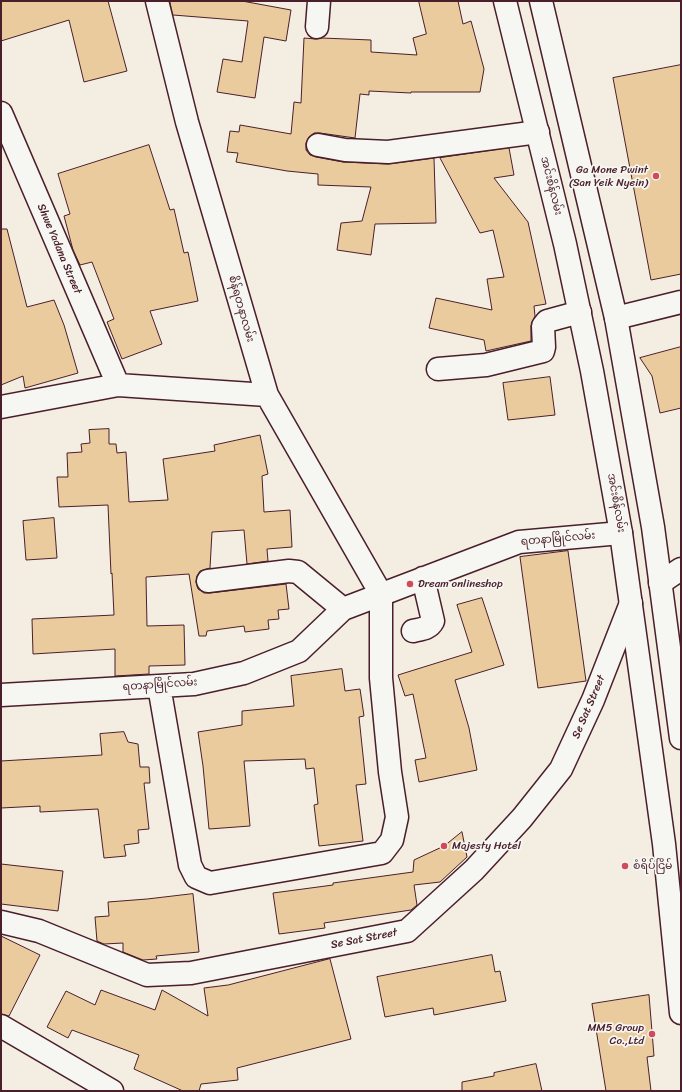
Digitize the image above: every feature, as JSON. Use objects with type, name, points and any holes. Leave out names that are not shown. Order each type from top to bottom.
[{"type":"street","name":"စိန်ရတနာလမ်း","points":[[157,1],[187,122],[267,395],[381,594]]},
{"type":"street","points":[[317,28],[319,1]]},
{"type":"street","name":"အင်းစိန်လမ်း","points":[[505,1],[538,132],[580,312],[621,533],[664,844],[681,1013]]},
{"type":"street","points":[[541,1],[616,318],[652,527],[681,738]]},
{"type":"street","name":"Shwe Yadana Street","points":[[1,113],[118,385]]},
{"type":"street","points":[[318,145],[345,150],[388,152],[538,132]]},
{"type":"street","points":[[616,318],[681,302]]},
{"type":"street","points":[[438,369],[486,365],[543,351],[543,326],[547,321],[580,312]]},
{"type":"street","points":[[1,407],[118,385],[267,395]]},
{"type":"street","name":"ရတနာမြိုင်လမ်း","points":[[1,695],[194,684],[244,673],[299,651],[343,609],[519,542],[621,533]]},
{"type":"street","points":[[660,584],[681,569]]},
{"type":"street","points":[[208,581],[289,571],[298,572],[343,609]]},
{"type":"street","points":[[413,630],[427,628],[433,620],[423,578]]},
{"type":"street","points":[[159,686],[190,865],[196,877],[210,883],[382,853],[392,840],[397,817],[390,772],[381,678],[381,594]]},
{"type":"street","name":"Se Sat Street","points":[[1,922],[39,931],[147,975],[191,973],[407,931],[474,870],[522,818],[561,769],[593,700],[631,603]]},
{"type":"street","points":[[1,1026],[112,1091]]},
{"type":"building","points":[[1,1],[108,1],[127,71],[84,82],[69,20],[1,41]]},
{"type":"building","points":[[170,1],[242,1],[291,10],[286,41],[264,37],[255,98],[217,92],[223,59],[242,62],[248,21],[173,15]]},
{"type":"building","points":[[419,1],[458,1],[463,24],[471,21],[484,69],[480,92],[411,93],[369,91],[369,95],[360,94],[355,138],[320,133],[314,133],[309,137],[306,143],[306,150],[310,155],[343,162],[388,164],[434,158],[436,223],[375,224],[371,255],[337,250],[341,223],[362,221],[371,187],[318,185],[318,174],[287,171],[236,162],[238,153],[227,152],[230,131],[239,132],[240,125],[291,134],[294,102],[301,103],[304,38],[371,40],[371,52],[417,55],[413,38],[426,34]]},
{"type":"building","name":"Ga Mone Pwint (San Yeik Nyein)","points":[[681,65],[681,274],[651,280],[613,78]]},
{"type":"building","points":[[149,145],[170,210],[174,209],[184,253],[188,252],[198,301],[150,311],[162,344],[122,359],[107,322],[114,319],[92,262],[80,265],[73,250],[64,216],[70,214],[58,174]]},
{"type":"building","points":[[509,148],[514,175],[494,178],[528,222],[546,304],[534,306],[535,316],[531,326],[531,341],[486,351],[484,340],[429,328],[436,298],[492,310],[487,279],[504,277],[493,230],[480,233],[440,158]]},
{"type":"building","points":[[1,229],[7,229],[27,307],[54,300],[64,325],[78,373],[25,388],[23,376],[1,385]]},
{"type":"building","points":[[681,347],[681,408],[660,413],[652,376],[640,358]]},
{"type":"building","points":[[550,377],[555,415],[508,420],[503,383]]},
{"type":"building","points":[[109,429],[109,444],[116,444],[117,453],[126,452],[129,502],[168,500],[163,459],[215,451],[214,445],[260,435],[268,474],[262,476],[264,512],[290,510],[292,547],[267,549],[268,561],[247,564],[244,530],[212,532],[210,568],[200,571],[196,582],[198,589],[204,593],[286,584],[289,609],[278,610],[279,619],[268,620],[269,629],[245,632],[244,626],[207,631],[206,636],[199,636],[189,574],[146,577],[147,626],[184,625],[185,665],[149,666],[149,674],[115,676],[115,649],[33,654],[32,619],[114,615],[108,505],[59,507],[57,477],[68,477],[67,453],[82,452],[81,444],[90,443],[89,430]]},
{"type":"building","points":[[54,518],[57,558],[26,560],[23,521]]},
{"type":"building","points":[[568,551],[586,681],[538,688],[520,557]]},
{"type":"building","points":[[482,598],[504,665],[455,680],[469,728],[477,770],[419,782],[415,760],[426,758],[413,694],[405,696],[398,675],[472,652],[457,605]]},
{"type":"building","points":[[342,669],[345,691],[360,689],[364,716],[359,717],[366,784],[356,785],[363,841],[319,846],[314,805],[318,804],[314,768],[306,769],[305,759],[244,761],[250,826],[209,829],[198,732],[242,725],[242,711],[294,706],[291,676]]},
{"type":"building","points":[[124,732],[128,742],[138,744],[140,767],[149,767],[150,783],[144,783],[149,829],[138,830],[139,843],[124,845],[126,856],[104,858],[98,809],[40,812],[40,806],[1,808],[1,761],[102,755],[100,734]]},
{"type":"building","points":[[462,832],[467,857],[440,882],[414,885],[417,905],[411,910],[324,923],[325,928],[279,934],[273,893],[413,872],[414,860],[444,846]]},
{"type":"building","points":[[1,864],[63,871],[58,911],[1,904]]},
{"type":"building","points":[[193,894],[199,952],[156,956],[157,959],[143,960],[123,952],[123,943],[104,944],[97,941],[95,917],[109,916],[108,902]]},
{"type":"building","points":[[1,936],[40,955],[9,1016],[1,1014]]},
{"type":"building","points":[[492,955],[495,972],[500,971],[506,1001],[434,1015],[433,1008],[385,1017],[377,977]]},
{"type":"building","points":[[330,959],[351,1039],[237,1068],[238,1080],[201,1084],[199,1091],[183,1091],[134,1069],[139,1055],[72,1030],[68,1038],[47,1027],[66,991],[95,1005],[101,990],[155,1010],[162,990],[208,1016],[204,988],[228,985]]},
{"type":"building","points":[[649,995],[654,1056],[647,1057],[651,1091],[606,1091],[592,1004]]},
{"type":"building","points":[[536,1064],[542,1091],[462,1091],[462,1082],[494,1076],[494,1073]]},
{"type":"place","name":"Ga Mone Pwint (San Yeik Nyein)","points":[[656,176]]},
{"type":"place","name":"Dream onlineshop","points":[[410,584]]},
{"type":"place","name":"Majesty Hotel","points":[[444,846]]},
{"type":"place","name":"စံရိပ်ငြိမ်","points":[[625,866]]},
{"type":"place","name":"MM5 Group Co.,Ltd","points":[[652,1034]]}]
